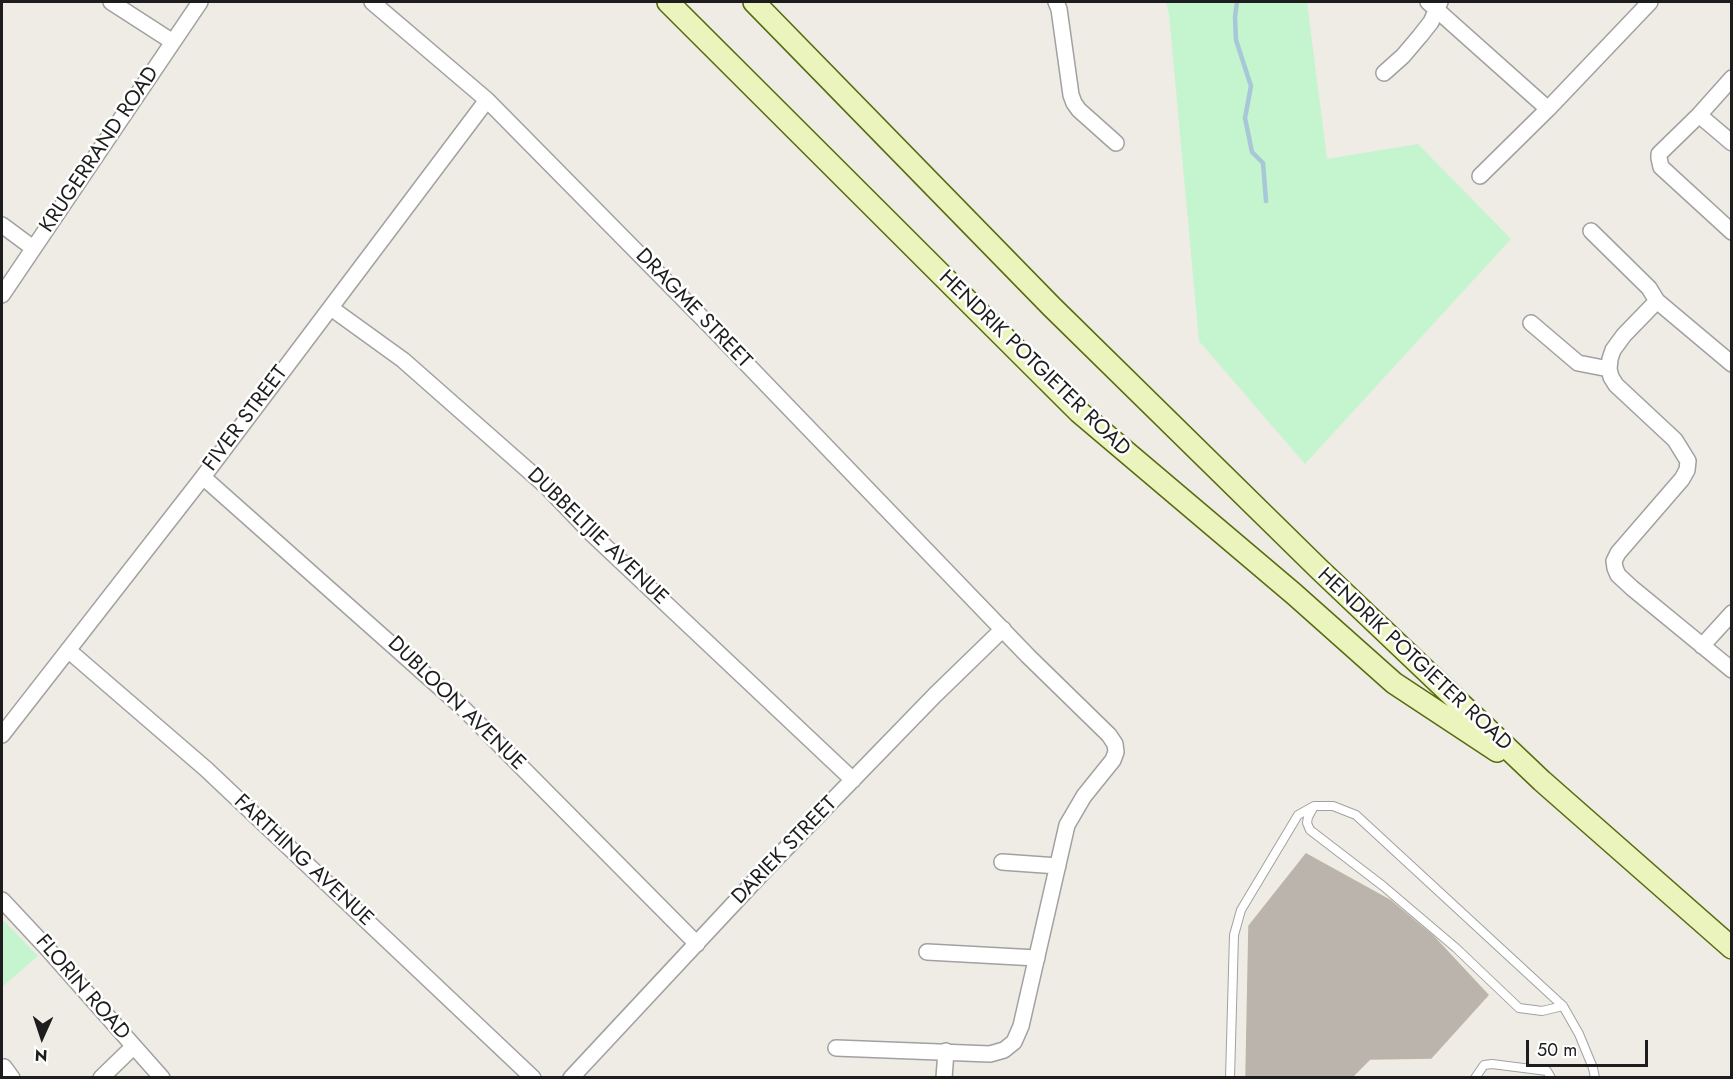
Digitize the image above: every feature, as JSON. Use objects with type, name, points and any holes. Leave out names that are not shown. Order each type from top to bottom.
[{"type":"main road","name":"HENDRIK POTGIETER ROAD","points":[[668,2],[1079,412],[1294,594],[1394,683],[1542,781]]},
{"type":"main road","name":"HENDRIK POTGIETER ROAD","points":[[754,2],[1060,315],[1310,561],[1542,781],[1731,948]]},
{"type":"street","points":[[111,2],[172,42]]},
{"type":"street","name":"KRUGERRAND ROAD","points":[[2,295],[201,2]]},
{"type":"street","name":"DRAGME STREET","points":[[372,2],[487,100],[1109,735],[1115,744],[1116,752],[1113,760],[1084,796],[1067,825],[1058,866]]},
{"type":"street","points":[[1056,2],[1074,103],[1116,143]]},
{"type":"street","points":[[1480,176],[1548,109],[1650,2]]},
{"type":"street","points":[[1384,74],[1420,36],[1435,4],[1548,109]]},
{"type":"street","points":[[1731,78],[1659,158],[1661,166],[1731,232]]},
{"type":"street","name":"FIVER STREET","points":[[2,735],[203,477],[487,100]]},
{"type":"street","points":[[1699,115],[1731,143]]},
{"type":"street","points":[[2,225],[33,248]]},
{"type":"street","points":[[1591,231],[1649,288],[1657,301],[1731,364]]},
{"type":"street","points":[[1657,301],[1624,335],[1613,350],[1609,369],[1616,385],[1675,440],[1688,461],[1687,470],[1682,479],[1618,553],[1614,561],[1615,568],[1618,575],[1632,588],[1731,670]]},
{"type":"street","name":"DUBBELTJIE AVENUE","points":[[331,308],[403,360],[537,478],[592,534],[853,780]]},
{"type":"street","points":[[1531,323],[1578,363],[1609,369]]},
{"type":"street","name":"DUBLOON AVENUE","points":[[203,477],[463,708],[697,944]]},
{"type":"street","points":[[1702,646],[1731,613]]},
{"type":"street","name":"DARIEK STREET","points":[[571,1077],[766,869],[935,695],[1003,629]]},
{"type":"street","name":"FARTHING AVENUE","points":[[68,650],[206,769],[532,1077]]},
{"type":"street","points":[[836,1048],[990,1054],[1004,1050],[1014,1042],[1021,1026],[1058,866],[1002,862]]},
{"type":"street","name":"FLORIN ROAD","points":[[2,900],[162,1077]]},
{"type":"street","points":[[927,952],[1037,958]]},
{"type":"street","points":[[101,1077],[134,1047]]},
{"type":"street","points":[[944,1077],[946,1051]]},
{"type":"lane","points":[[1314,806],[1308,816],[1307,824],[1310,830],[1383,886],[1456,948],[1519,1008],[1542,1011],[1563,1006]]},
{"type":"lane","points":[[1230,1077],[1234,935],[1241,910],[1298,815],[1314,806],[1333,806],[1356,815],[1563,1006],[1579,1034],[1595,1077]]},
{"type":"lane","points":[[1476,1077],[1484,1065],[1492,1064],[1547,1071],[1551,1077]]},
{"type":"lane","points":[[1593,1068],[1603,1077]]},
{"type":"green space","points":[[1166,2],[1307,2],[1327,159],[1418,144],[1511,239],[1305,464],[1199,341],[1169,14]]},
{"type":"green space","points":[[4,921],[38,956],[2,987],[2,923]]},
{"type":"building","points":[[1306,854],[1391,901],[1433,936],[1488,995],[1431,1058],[1370,1059],[1352,1077],[1246,1077],[1249,926]]},
{"type":"waterway","points":[[1237,2],[1236,40],[1251,86],[1245,118],[1252,152],[1263,163],[1266,201]]}]
